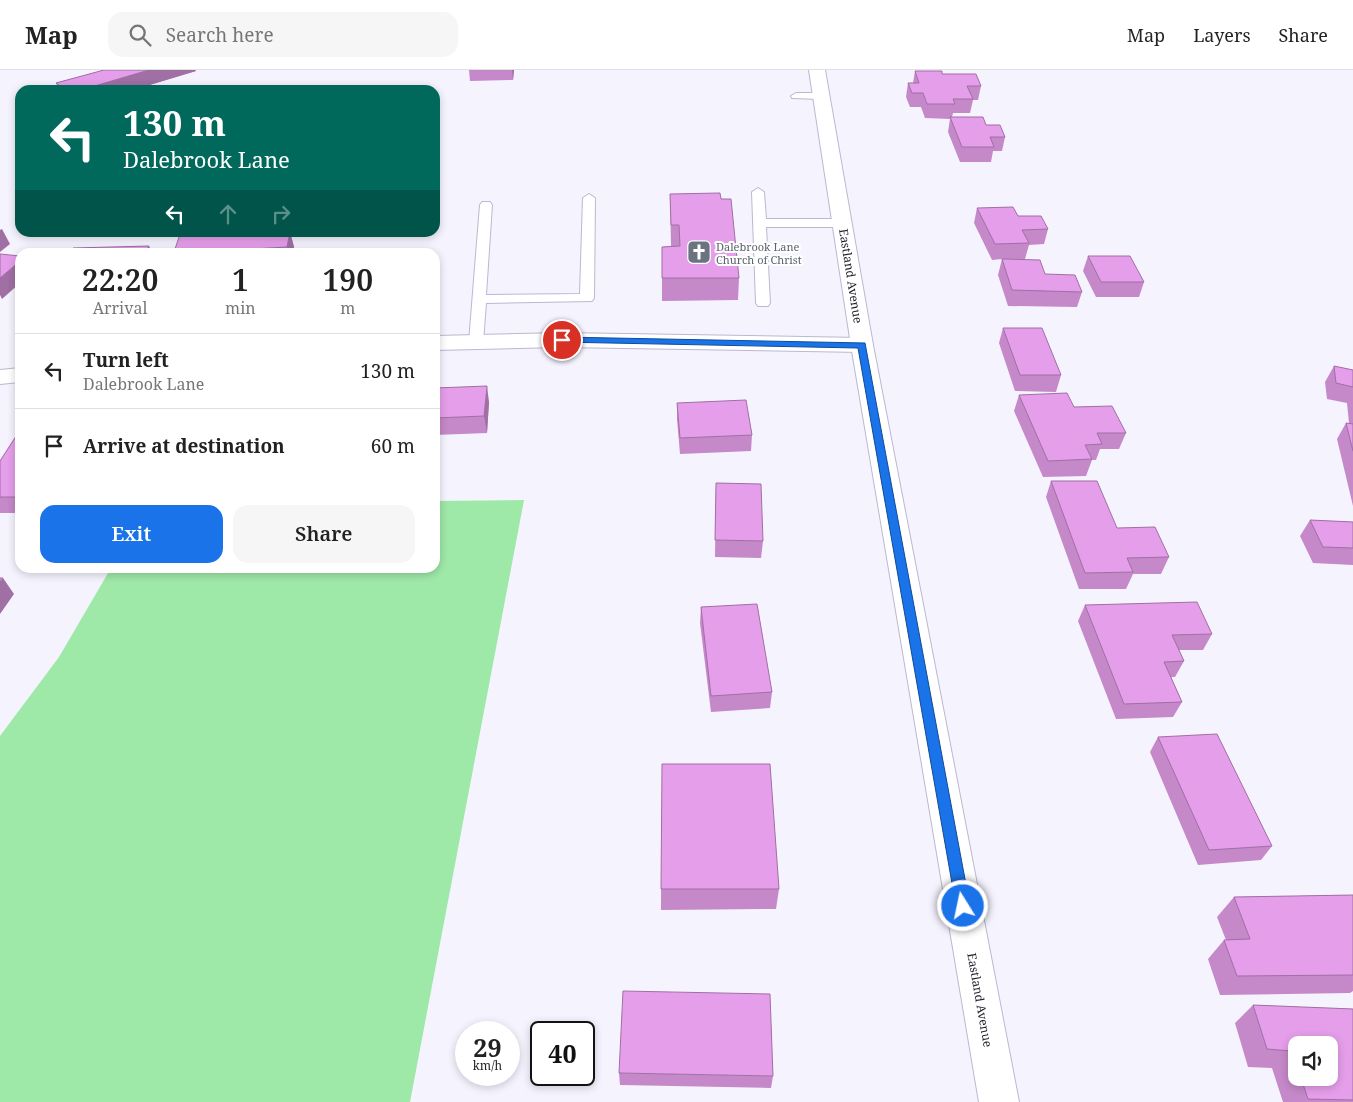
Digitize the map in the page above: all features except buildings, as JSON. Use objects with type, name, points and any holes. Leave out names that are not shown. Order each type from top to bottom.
[{"type":"street","name":"Eastland Avenue","points":[[811,87],[842,223],[862,345],[999,1102]]},
{"type":"street","points":[[440,343],[572,340],[862,345]]},
{"type":"street","points":[[0,377],[15,376]]},
{"type":"lane","points":[[758,192],[763,303]]},
{"type":"lane","points":[[479,298],[587,298],[589,198]]},
{"type":"lane","points":[[476,342],[486,204]]},
{"type":"lane","points":[[759,223],[842,223]]},
{"type":"green space","points":[[524,500],[410,1102],[0,1102],[0,736],[59,657],[108,573],[440,573],[440,501]]},
{"type":"place","name":"Dalebrook Lane Church of Christ","points":[[699,252]]},
{"type":"route","points":[[562,340],[862,345],[963,906]]}]
